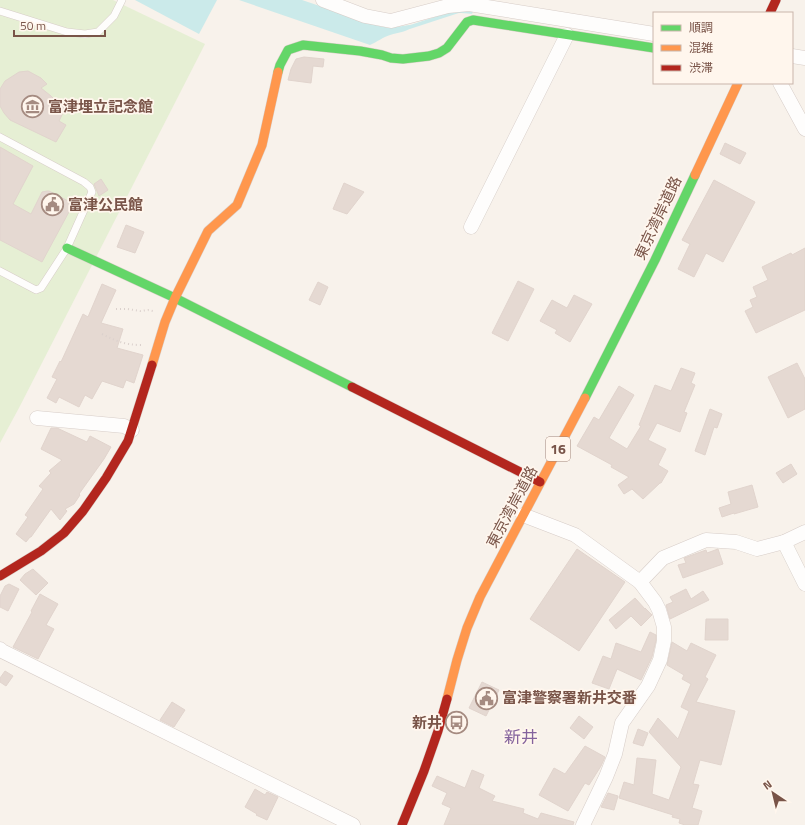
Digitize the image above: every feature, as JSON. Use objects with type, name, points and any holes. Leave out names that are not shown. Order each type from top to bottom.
[{"type":"main road","points":[[770,12],[776,0]]},
{"type":"main road","points":[[0,576],[41,551],[64,533],[83,511],[106,478],[128,441],[158,343],[175,298],[208,231],[237,205],[262,145],[280,65],[288,50],[303,45],[382,54],[397,59],[429,56],[439,53],[446,48],[467,22],[474,20],[653,48]]},
{"type":"main road","name":"東京湾岸道路","points":[[402,825],[424,771],[438,731],[467,628],[480,597],[600,369],[738,84]]},
{"type":"main road","points":[[67,248],[175,298],[540,482]]},
{"type":"street","points":[[323,0],[365,16],[391,20],[448,6],[469,4],[653,34]]},
{"type":"street","points":[[472,227],[567,35]]},
{"type":"street","points":[[793,56],[805,58]]},
{"type":"street","points":[[781,84],[805,129]]},
{"type":"street","points":[[38,418],[124,426],[132,430]]},
{"type":"street","points":[[523,515],[575,535],[640,582],[655,602],[664,627],[664,640],[660,660],[648,686],[622,723],[615,754],[606,777],[583,825]]},
{"type":"street","points":[[640,582],[663,558],[706,540],[736,542],[757,548],[784,542],[805,532]]},
{"type":"street","points":[[784,542],[805,584]]},
{"type":"street","points":[[0,649],[353,825]]},
{"type":"lane","points":[[0,11],[67,32],[85,34],[98,32],[114,16],[122,0]]},
{"type":"lane","points":[[0,136],[84,182],[90,187],[92,192],[67,248],[41,288],[36,290],[0,272]]},
{"type":"path","points":[[116,309],[140,311],[148,310],[169,313]]},
{"type":"path","points":[[102,334],[129,345],[149,345],[158,343]]},
{"type":"green space","points":[[0,0],[113,0],[205,44],[0,443]]},
{"type":"water","points":[[135,0],[217,0],[199,34]]},
{"type":"water","points":[[239,0],[302,0],[379,26],[390,28],[409,25],[414,26],[406,31],[387,36],[370,45]]},
{"type":"building","points":[[304,57],[324,59],[323,67],[313,66],[311,83],[288,80],[296,59]]},
{"type":"building","name":"富津埋立記念館","points":[[28,71],[41,78],[47,84],[41,88],[56,101],[59,101],[65,105],[65,109],[59,121],[66,125],[56,142],[10,120],[0,106],[0,89],[5,81],[19,72]]},
{"type":"building","points":[[725,143],[746,153],[740,164],[720,154]]},
{"type":"building","name":"富津公民館","points":[[0,147],[33,166],[13,204],[31,214],[42,192],[47,191],[70,202],[70,210],[42,262],[0,240]]},
{"type":"building","points":[[101,179],[108,190],[99,196],[94,184]]},
{"type":"building","points":[[714,180],[755,202],[723,262],[706,253],[694,277],[678,269],[690,244],[682,240]]},
{"type":"building","points":[[344,183],[364,192],[347,214],[333,209]]},
{"type":"building","points":[[126,225],[144,232],[135,253],[117,247]]},
{"type":"building","points":[[805,248],[805,310],[756,333],[745,311],[753,307],[750,300],[757,297],[753,287],[768,280],[762,267]]},
{"type":"building","points":[[518,281],[534,289],[508,341],[492,333]]},
{"type":"building","points":[[318,282],[328,287],[320,305],[309,300]]},
{"type":"building","points":[[102,284],[116,290],[101,323],[123,329],[117,348],[143,355],[134,383],[126,380],[123,388],[102,381],[92,399],[85,395],[79,407],[59,397],[56,403],[47,398],[57,379],[52,377],[60,361],[61,362],[83,314],[88,317]]},
{"type":"building","points":[[574,295],[592,304],[570,342],[555,333],[557,330],[540,321],[552,300],[567,308]]},
{"type":"building","points":[[797,363],[805,379],[805,409],[788,418],[768,377]]},
{"type":"building","points":[[681,368],[695,373],[691,383],[695,385],[684,412],[687,413],[680,432],[657,423],[648,440],[666,449],[658,465],[668,471],[661,483],[643,499],[632,489],[624,494],[618,485],[629,477],[611,467],[612,465],[577,446],[594,417],[599,420],[619,386],[634,395],[609,438],[627,449],[641,426],[639,425],[655,385],[671,391]]},
{"type":"building","points":[[710,409],[722,414],[717,428],[714,427],[705,455],[695,451]]},
{"type":"building","points":[[51,428],[57,428],[87,442],[90,436],[111,447],[79,494],[80,495],[74,504],[65,509],[67,511],[60,520],[51,509],[26,542],[16,534],[28,517],[25,515],[43,489],[39,486],[51,473],[49,471],[62,460],[41,449]]},
{"type":"building","points":[[791,464],[797,474],[783,483],[776,473]]},
{"type":"building","points":[[752,485],[758,507],[722,517],[719,508],[731,504],[728,492]]},
{"type":"building","points":[[577,549],[625,582],[579,651],[530,619]]},
{"type":"building","points":[[718,549],[723,564],[683,578],[678,565],[686,563],[684,558],[706,550],[707,553]]},
{"type":"building","points":[[33,569],[48,583],[36,595],[20,580],[25,574]]},
{"type":"building","points":[[9,584],[19,589],[8,611],[0,607],[0,596],[5,586]]},
{"type":"building","points":[[686,589],[691,599],[703,591],[709,600],[670,619],[666,605],[673,602],[670,597]]},
{"type":"building","points":[[40,594],[58,604],[46,625],[54,629],[38,659],[13,647]]},
{"type":"building","points":[[635,598],[652,615],[641,626],[631,616],[616,629],[609,620]]},
{"type":"building","points":[[706,619],[728,619],[728,640],[705,640]]},
{"type":"building","points":[[650,632],[656,635],[656,640],[652,657],[641,680],[617,669],[609,689],[592,683],[603,656],[611,659],[616,643],[641,652]]},
{"type":"building","points":[[672,642],[687,651],[691,643],[716,655],[705,677],[708,679],[696,702],[735,711],[721,765],[700,760],[693,784],[699,785],[692,808],[702,811],[698,825],[685,825],[679,823],[680,819],[672,817],[673,815],[619,798],[624,782],[634,785],[637,758],[656,760],[652,794],[669,800],[681,767],[649,732],[658,718],[678,739],[689,711],[681,707],[691,684],[682,679],[684,675],[667,665]]},
{"type":"building","points":[[5,671],[13,676],[6,686],[0,682],[0,678]]},
{"type":"building","points":[[482,682],[499,690],[486,716],[469,708]]},
{"type":"building","points":[[172,702],[185,710],[174,727],[160,720]]},
{"type":"building","points":[[579,716],[593,727],[584,739],[570,728]]},
{"type":"building","points":[[638,729],[648,733],[643,746],[633,743]]},
{"type":"building","points":[[585,746],[605,757],[589,785],[585,783],[568,811],[539,795],[554,768],[565,774]]},
{"type":"building","points":[[472,770],[484,775],[479,788],[495,796],[492,801],[524,809],[523,813],[538,819],[541,813],[574,822],[573,825],[444,825],[451,808],[442,804],[447,793],[432,786],[437,776],[465,788]]},
{"type":"building","points":[[255,789],[265,795],[267,792],[278,797],[267,820],[256,815],[257,814],[245,807]]},
{"type":"building","points":[[608,793],[618,796],[614,810],[601,807]]},
{"type":"waterway","points":[[410,27],[459,11],[471,12]]},
{"type":"traffic: fast","points":[[278,72],[288,50],[303,45],[360,51],[391,58],[403,59],[429,56],[439,53],[447,48],[467,22],[473,20],[653,48]]},
{"type":"traffic: fast","points":[[585,398],[655,260],[695,175]]},
{"type":"traffic: fast","points":[[67,248],[175,298],[352,387]]},
{"type":"traffic: slow","points":[[152,365],[165,322],[175,298],[208,231],[237,205],[262,145],[278,72]]},
{"type":"traffic: slow","points":[[695,175],[738,84]]},
{"type":"traffic: slow","points":[[447,699],[467,628],[480,597],[585,398]]},
{"type":"traffic: jam","points":[[770,12],[776,0]]},
{"type":"traffic: jam","points":[[0,576],[41,551],[64,533],[83,511],[106,478],[128,441],[152,365]]},
{"type":"traffic: jam","points":[[352,387],[540,482]]},
{"type":"traffic: jam","points":[[402,825],[424,771],[447,699]]},
{"type":"place","name":"富津埋立記念館","points":[[33,107]]},
{"type":"place","name":"富津公民館","points":[[53,205]]},
{"type":"place","name":"富津警察署新井交番","points":[[486,698]]},
{"type":"place","name":"新井","points":[[457,723]]},
{"type":"district","name":"新井","points":[[521,737]]}]
